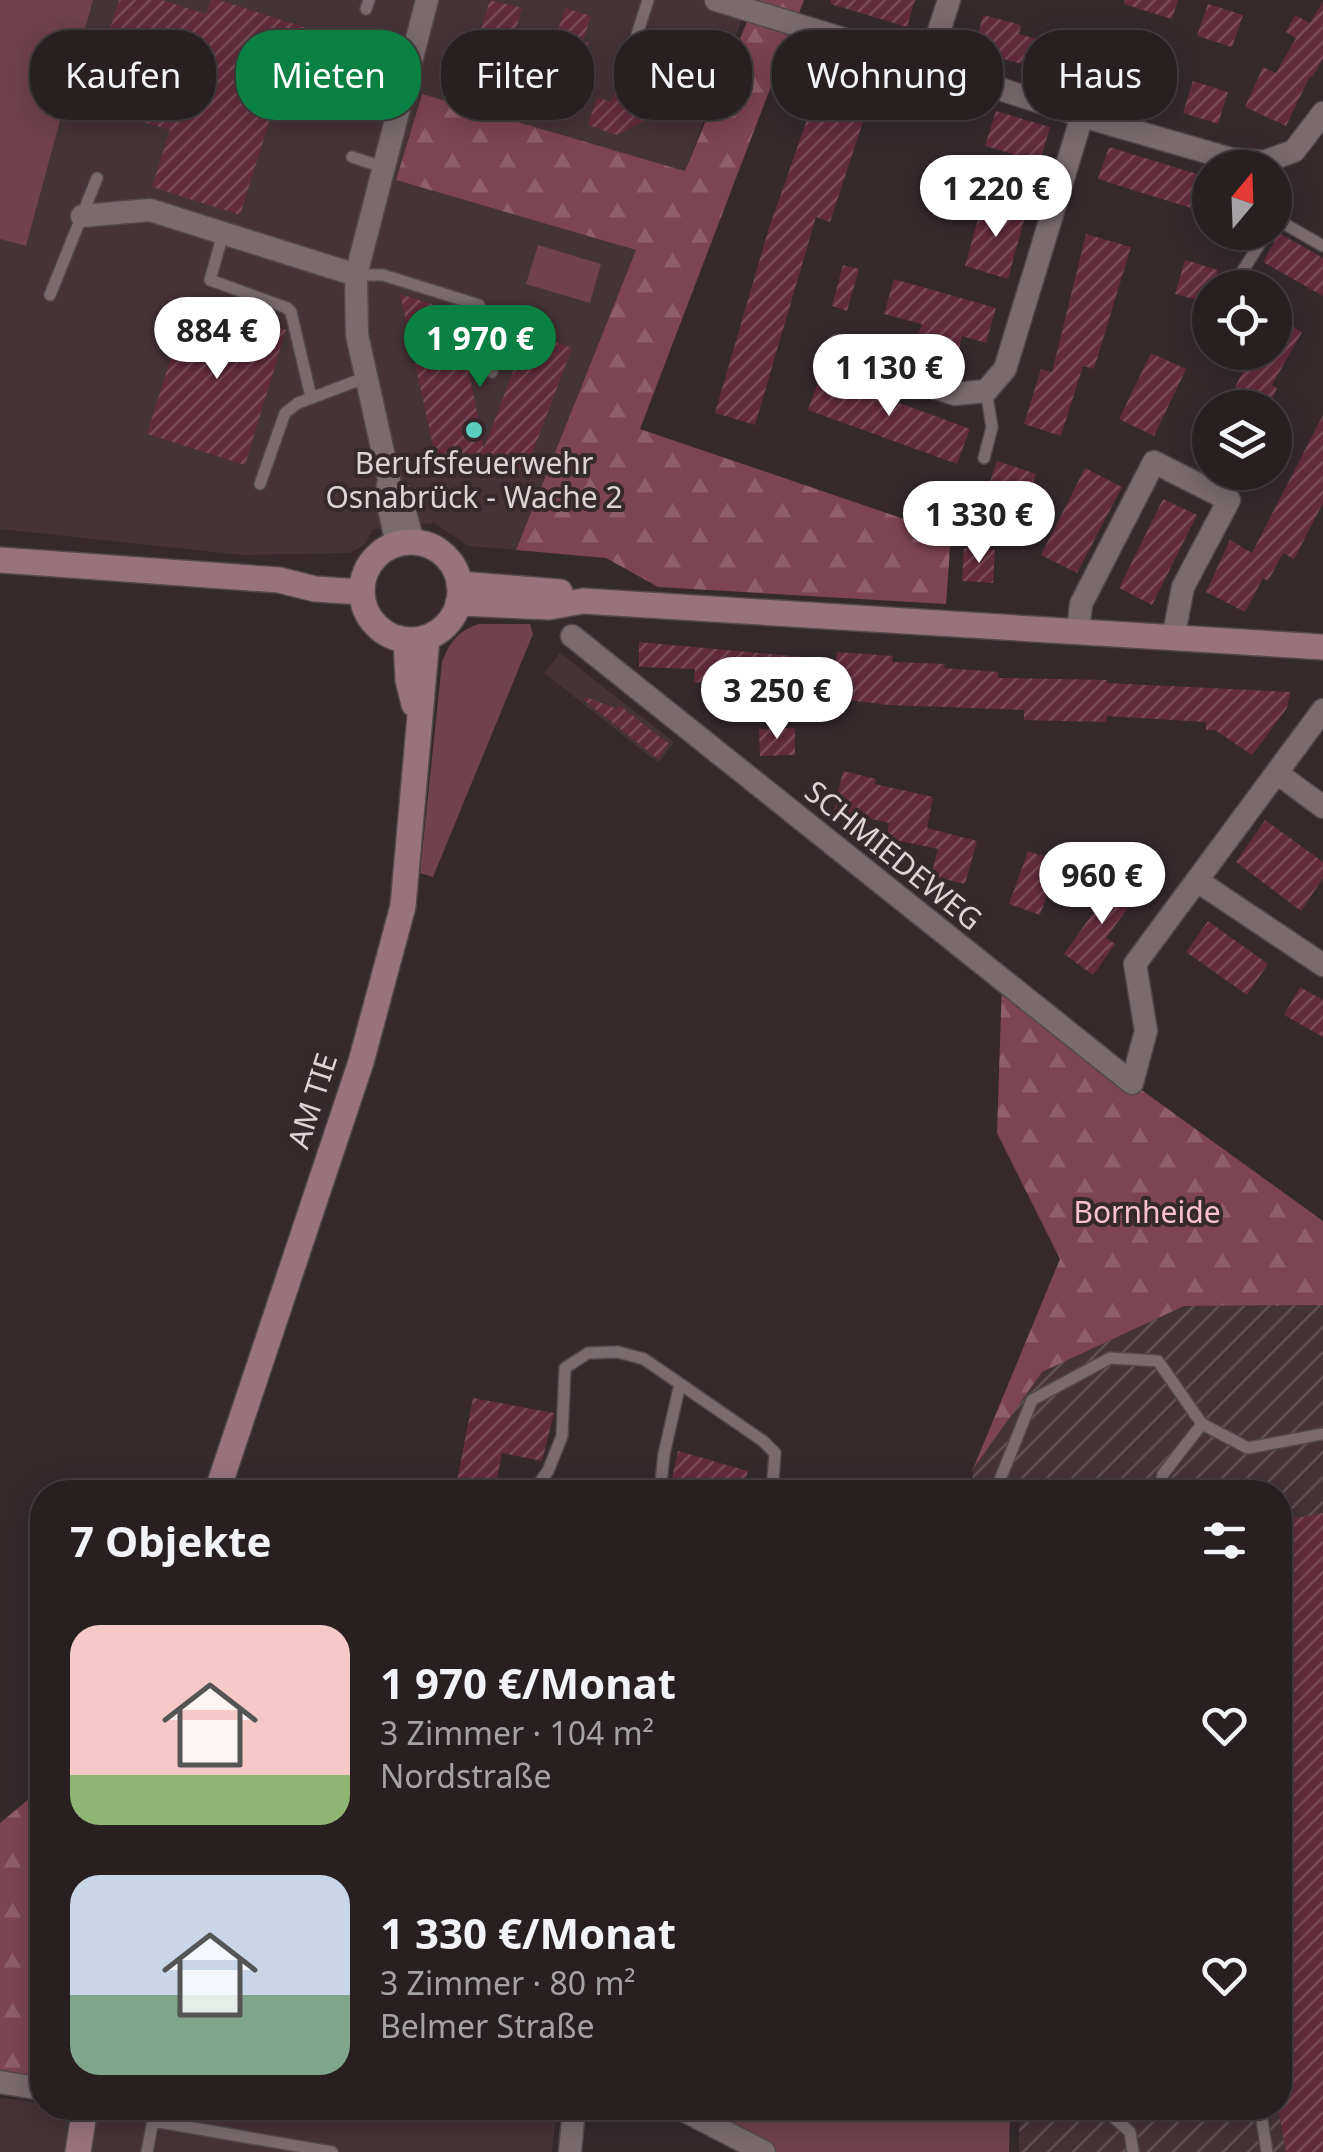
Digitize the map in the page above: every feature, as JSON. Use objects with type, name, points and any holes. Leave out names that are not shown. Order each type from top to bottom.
[{"type":"street","points":[[405,543],[401,494],[389,479],[358,335],[356,275],[428,0]]},
{"type":"street","points":[[716,0],[814,30]]},
{"type":"street","points":[[939,30],[948,0]]},
{"type":"street","points":[[1292,153],[1323,113]]},
{"type":"street","points":[[838,346],[874,368],[955,394],[986,391],[1005,369],[1081,120]]},
{"type":"street","points":[[1096,120],[1200,150]]},
{"type":"street","points":[[82,216],[150,210],[356,275]]},
{"type":"street","points":[[1078,632],[1081,604],[1154,462],[1229,500],[1183,587],[1174,639]]},
{"type":"street","points":[[405,543],[429,545],[444,554],[458,574],[459,594],[453,617],[442,630],[417,639],[381,630],[370,620],[363,584],[372,560],[405,543]]},
{"type":"street","points":[[0,560],[279,580],[316,573],[363,584]]},
{"type":"street","points":[[459,594],[555,590],[583,601],[1323,648]]},
{"type":"street","name":"SCHMIEDEWEG","points":[[572,636],[1132,1083],[1146,1032],[1135,964],[1199,882]]},
{"type":"street","name":"AM TIE","points":[[221,1480],[361,1062],[402,906],[417,774],[418,719],[425,680],[417,639]]},
{"type":"street","points":[[1323,710],[1199,882],[1323,965]]},
{"type":"street","points":[[1277,773],[1323,806]]},
{"type":"street","points":[[0,2082],[30,2086]]},
{"type":"street","points":[[78,2152],[84,2120]]},
{"type":"street","points":[[570,2152],[573,2120]]},
{"type":"street","points":[[703,2120],[764,2152]]},
{"type":"lane","points":[[638,30],[648,0]]},
{"type":"lane","points":[[352,157],[382,167]]},
{"type":"lane","points":[[50,295],[97,178]]},
{"type":"lane","points":[[1292,229],[1323,246]]},
{"type":"lane","points":[[223,234],[210,280],[291,312],[311,397]]},
{"type":"lane","points":[[356,275],[383,276],[479,305],[492,372]]},
{"type":"lane","points":[[260,484],[285,413],[311,397],[368,377]]},
{"type":"lane","points":[[984,458],[992,428],[986,391]]},
{"type":"lane","points":[[542,1480],[562,1436],[565,1368],[588,1353],[618,1352],[644,1358],[763,1440],[775,1453],[773,1480]]},
{"type":"lane","points":[[1000,1480],[1032,1400],[1110,1358],[1158,1361],[1202,1424],[1248,1448],[1323,1434]]},
{"type":"lane","points":[[661,1480],[680,1384]]},
{"type":"lane","points":[[1162,1480],[1202,1424]]},
{"type":"lane","points":[[147,2152],[153,2120],[332,2152]]},
{"type":"lane","points":[[1116,2120],[1130,2132],[1133,2152]]},
{"type":"lane","points":[[1262,2120],[1267,2152]]},
{"type":"shaded area","points":[[0,0],[93,0],[85,30],[30,30],[30,120],[60,120],[26,246],[0,239]]},
{"type":"shaded area","points":[[93,0],[749,0],[738,30],[614,30],[614,120],[704,120],[685,171],[508,120],[594,120],[594,30],[441,30],[441,101],[421,95],[421,30],[236,30],[236,120],[414,120],[396,180],[636,250],[516,550],[468,546],[434,523],[372,529],[365,545],[350,553],[242,555],[0,529],[0,239],[26,245],[60,120],[216,120],[216,30],[85,30]]},
{"type":"shaded area","points":[[538,245],[601,264],[590,303],[526,284]]},
{"type":"shaded area","points":[[479,624],[530,624],[533,634],[433,877],[420,873],[442,662],[455,638]]},
{"type":"shaded area","points":[[560,653],[674,742],[658,763],[544,673]]},
{"type":"shaded area","points":[[1323,1305],[1323,2152],[1019,2152],[1019,2120],[1292,2120],[1292,1480],[973,1480],[972,1469],[1042,1372],[1184,1306]]},
{"type":"shaded area","points":[[0,2098],[30,2102],[30,2120],[556,2120],[552,2152],[0,2152]]},
{"type":"shaded area","points":[[702,2120],[1010,2120],[1009,2152],[764,2152]]},
{"type":"green space","points":[[756,0],[804,0],[793,30],[772,30],[772,84],[640,429],[951,535],[946,604],[658,587],[606,558],[516,550],[636,250],[396,180],[414,120],[421,120],[422,94],[441,100],[441,120],[511,120],[685,171],[706,120],[752,120],[752,30],[744,30]]},
{"type":"green space","name":"Bornheide","points":[[1002,982],[1132,1083],[1323,1221],[1323,1305],[1184,1306],[1042,1372],[973,1469],[1060,1259],[997,1133]]},
{"type":"green space","points":[[30,1798],[30,2087],[0,2082],[0,1823]]},
{"type":"building","points":[[119,0],[162,0],[206,14],[211,0],[219,0],[313,30],[236,30],[236,120],[270,120],[240,215],[152,187],[170,130],[136,120],[216,120],[216,30],[110,30]]},
{"type":"building","points":[[490,0],[522,8],[516,30],[480,30]]},
{"type":"building","points":[[831,0],[915,0],[907,27],[831,4]]},
{"type":"building","points":[[1125,0],[1178,0],[1172,19],[1124,4]]},
{"type":"building","points":[[1323,1],[1323,59],[1310,76],[1286,126],[1245,107],[1263,67],[1276,73],[1296,38],[1286,32],[1295,15],[1310,23]]},
{"type":"building","points":[[1208,4],[1243,15],[1232,47],[1197,36]]},
{"type":"building","points":[[565,8],[591,16],[587,30],[558,30]]},
{"type":"building","points":[[983,15],[1021,25],[1023,64],[1003,59],[1003,30],[979,30]]},
{"type":"building","points":[[1193,81],[1228,92],[1218,124],[1183,113]]},
{"type":"building","points":[[614,92],[614,120],[646,120],[617,135],[588,125],[594,120],[597,97],[611,102]]},
{"type":"building","points":[[1003,113],[1050,127],[1040,162],[985,146],[993,120],[1003,120]]},
{"type":"building","points":[[807,120],[864,120],[830,222],[816,217],[755,425],[715,413],[768,231]]},
{"type":"building","points":[[1109,147],[1192,172],[1192,208],[1098,179]]},
{"type":"building","points":[[983,201],[1026,213],[1008,279],[965,266]]},
{"type":"building","points":[[1086,234],[1131,247],[1094,369],[1083,366],[1061,436],[1024,424],[1041,369],[1052,372]]},
{"type":"building","points":[[1292,240],[1323,258],[1323,296],[1292,278],[1292,270],[1277,270],[1263,262],[1270,250],[1292,250]]},
{"type":"building","points":[[1185,260],[1218,270],[1192,270],[1192,298],[1175,294]]},
{"type":"building","points":[[843,265],[859,269],[847,311],[832,306]]},
{"type":"building","points":[[894,279],[996,308],[986,343],[962,336],[952,377],[908,363],[922,324],[884,314]]},
{"type":"building","points":[[400,294],[457,312],[484,448],[528,332],[572,348],[526,470],[435,455]]},
{"type":"building","points":[[189,300],[286,330],[245,465],[147,434]]},
{"type":"building","points":[[1292,326],[1302,332],[1292,350]]},
{"type":"building","points":[[1151,353],[1186,369],[1154,436],[1119,419]]},
{"type":"building","points":[[1243,370],[1280,370],[1272,385],[1276,390],[1234,390]]},
{"type":"building","points":[[821,374],[970,429],[957,464],[808,410]]},
{"type":"building","points":[[1323,415],[1323,503],[1294,559],[1283,553],[1268,581],[1263,578],[1245,612],[1206,592],[1230,540],[1252,553],[1284,490],[1292,490],[1292,475]]},
{"type":"building","points":[[997,461],[1036,474],[1024,510],[985,497]]},
{"type":"building","points":[[1085,468],[1122,487],[1077,573],[1041,555]]},
{"type":"building","points":[[1163,499],[1197,515],[1152,605],[1119,588]]},
{"type":"building","points":[[964,548],[995,550],[993,583],[962,581]]},
{"type":"building","points":[[639,642],[836,660],[837,652],[893,656],[892,662],[998,672],[998,678],[1107,680],[1290,692],[1287,708],[1252,755],[1215,730],[1206,730],[1206,722],[1107,716],[1106,722],[1024,720],[1024,710],[889,705],[694,682],[695,669],[639,667]]},
{"type":"building","points":[[586,697],[617,709],[619,705],[669,744],[658,759],[584,700]]},
{"type":"building","points":[[795,728],[795,755],[760,756],[759,729]]},
{"type":"building","points":[[843,771],[876,779],[875,784],[933,797],[927,828],[977,841],[965,884],[931,876],[938,849],[886,838],[889,823],[834,810]]},
{"type":"building","points":[[1265,820],[1323,862],[1323,878],[1301,911],[1236,862]]},
{"type":"building","points":[[1028,851],[1059,861],[1040,915],[1009,904]]},
{"type":"building","points":[[1120,875],[1141,890],[1106,938],[1115,944],[1093,975],[1064,954]]},
{"type":"building","points":[[1208,921],[1268,964],[1247,995],[1186,952]]},
{"type":"building","points":[[1300,987],[1323,1000],[1323,1037],[1284,1015]]},
{"type":"building","points":[[473,1398],[554,1413],[542,1461],[502,1453],[497,1480],[457,1480]]},
{"type":"building","points":[[678,1451],[748,1471],[745,1480],[672,1480]]},
{"type":"building","points":[[1323,1513],[1323,2152],[1286,2152],[1280,2120],[1292,2120],[1292,1519]]},
{"type":"place","name":"Berufsfeuerwehr Osnabrück - Wache 2","points":[[474,430]]}]
